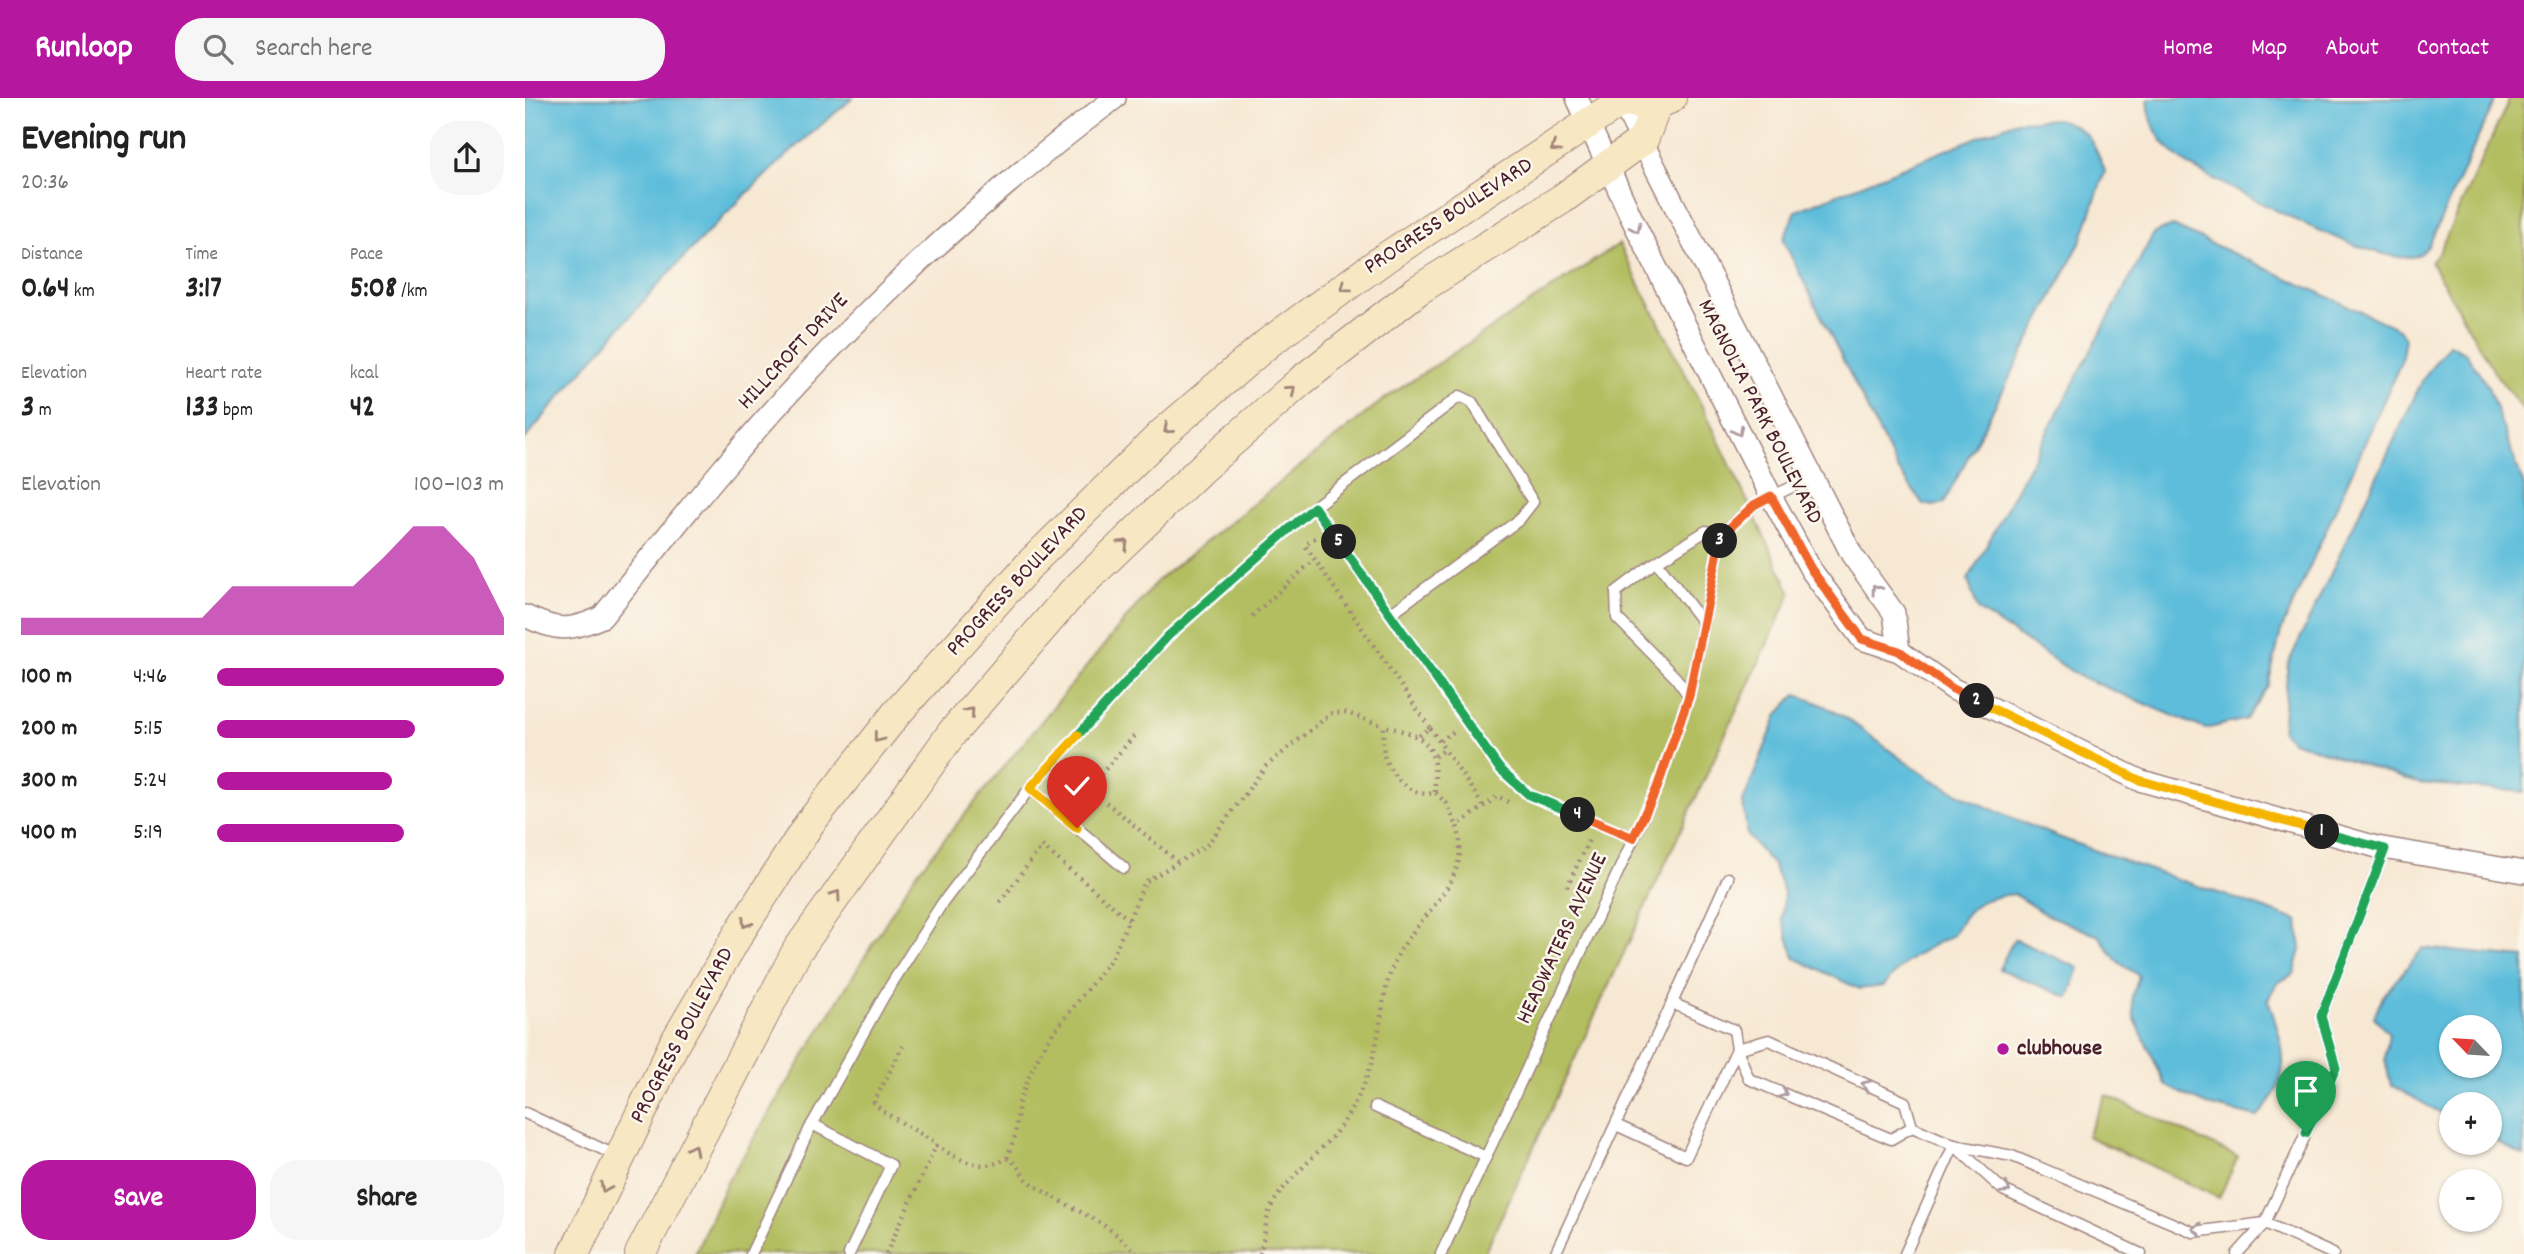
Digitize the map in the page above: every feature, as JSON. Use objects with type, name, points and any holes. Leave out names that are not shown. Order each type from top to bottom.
[{"type":"main road","points":[[1621,99],[1664,101],[1643,140]]},
{"type":"main road","name":"PROGRESS BOULEVARD","points":[[574,1254],[674,1044],[739,933],[809,824],[896,714],[1031,563],[1162,434],[1268,343],[1583,111],[1621,99]]},
{"type":"main road","name":"PROGRESS BOULEVARD","points":[[640,1254],[797,951],[952,733],[1073,592],[1202,468],[1301,381],[1418,290],[1562,199],[1643,140]]},
{"type":"street","name":"HILLCROFT DRIVE","points":[[525,616],[552,628],[576,629],[602,617],[754,433],[850,328],[959,226],[1115,98]]},
{"type":"street","name":"MAGNOLIA PARK BOULEVARD","points":[[1621,99],[1852,555],[1894,613],[1899,651]]},
{"type":"street","name":"MAGNOLIA PARK BOULEVARD","points":[[1583,111],[1607,166],[1771,496],[1811,569],[1862,639],[1899,651],[1953,689],[2139,780],[2385,849],[2523,871]]},
{"type":"lane","points":[[751,1254],[812,1124],[884,996],[941,905],[1030,788],[1168,636],[1314,507],[1460,396],[1472,402],[1533,502],[1519,520],[1390,614]]},
{"type":"lane","points":[[1689,696],[1676,678],[1617,618],[1616,592],[1706,531],[1721,536],[1754,505],[1813,477]]},
{"type":"lane","points":[[1314,507],[1499,768],[1529,795],[1633,838]]},
{"type":"lane","name":"HEADWATERS AVENUE","points":[[1441,1254],[1657,788],[1689,696],[1721,536]]},
{"type":"lane","points":[[1657,562],[1704,624]]},
{"type":"lane","points":[[1030,788],[1124,867]]},
{"type":"lane","points":[[2237,1254],[2265,1223],[2336,1068],[2321,1016],[2385,849]]},
{"type":"lane","points":[[1555,1254],[1728,878]]},
{"type":"lane","points":[[1672,1003],[1734,1030],[1737,1049],[1749,1079],[1891,1139],[1912,1127]]},
{"type":"lane","points":[[1737,1049],[1769,1041],[1905,1102],[1912,1127]]},
{"type":"lane","points":[[1616,1125],[1686,1157],[1737,1049]]},
{"type":"lane","points":[[1375,1107],[1486,1157]]},
{"type":"lane","points":[[525,1113],[619,1157]]},
{"type":"lane","points":[[812,1124],[891,1165],[849,1254]]},
{"type":"lane","points":[[1912,1127],[1954,1145],[2012,1156],[2193,1232],[2265,1223],[2333,1254]]},
{"type":"lane","points":[[1905,1254],[1954,1145]]},
{"type":"lane","points":[[1954,1145],[2003,1190],[2141,1254]]},
{"type":"path","points":[[1328,528],[1305,545],[1484,807]]},
{"type":"path","points":[[1252,616],[1314,560]]},
{"type":"path","points":[[902,1046],[874,1101],[881,1110],[952,1156],[975,1165],[1000,1163],[1007,1158],[1015,1136],[1020,1102],[1035,1063],[1049,1038],[1112,958],[1145,882],[1177,861],[1193,856],[1207,845],[1266,766],[1332,713],[1344,712],[1419,736],[1435,757],[1435,793]]},
{"type":"path","points":[[1260,1254],[1274,1203],[1340,1129],[1360,1093],[1372,1064],[1392,969],[1416,927],[1450,885],[1459,865],[1462,842],[1447,804],[1435,793],[1411,790],[1392,772],[1383,748],[1384,726]]},
{"type":"path","points":[[1419,736],[1430,728]]},
{"type":"path","points":[[1134,736],[1089,788],[1177,861]]},
{"type":"path","points":[[1435,757],[1445,750]]},
{"type":"path","points":[[1457,826],[1498,796]]},
{"type":"path","points":[[1567,887],[1589,840]]},
{"type":"path","points":[[1000,902],[1042,846],[1129,920]]},
{"type":"path","points":[[885,1254],[936,1144]]},
{"type":"path","points":[[1007,1158],[1027,1181],[1105,1227],[1136,1254]]},
{"type":"green space","points":[[2510,98],[2524,98],[2524,411],[2494,372],[2431,262],[2440,250]]},
{"type":"green space","points":[[1619,244],[1708,418],[1791,593],[1484,1254],[695,1254],[726,1184],[914,876],[1157,581],[1384,399]]},
{"type":"green space","points":[[2106,1095],[2238,1157],[2219,1198],[2087,1136]]},
{"type":"water","points":[[525,98],[853,98],[764,176],[681,260],[525,439]]},
{"type":"water","points":[[2148,98],[2496,98],[2429,245],[2420,254],[2412,257],[2392,256],[2335,237],[2193,168],[2175,155],[2161,139],[2152,120]]},
{"type":"water","points":[[2057,119],[2076,127],[2089,138],[2105,171],[2081,241],[1944,503],[1934,506],[1923,504],[1897,468],[1783,240],[1796,211],[2017,121]]},
{"type":"water","points":[[2173,226],[2399,329],[2405,338],[2401,362],[2281,631],[2268,686],[2246,719],[2205,729],[2079,676],[1978,610],[1968,580],[2154,233]]},
{"type":"water","points":[[2449,344],[2466,353],[2488,387],[2524,486],[2524,792],[2417,783],[2293,741],[2282,732],[2288,664],[2423,379]]},
{"type":"water","points":[[1796,695],[1833,711],[1935,781],[1978,803],[2068,841],[2298,921],[2301,950],[2294,974],[2277,983],[2268,999],[2282,1047],[2282,1075],[2269,1102],[2257,1117],[2207,1105],[2166,1086],[2134,1017],[2132,996],[2139,976],[2117,961],[2099,936],[2043,913],[2014,894],[1992,898],[1976,905],[1964,916],[1953,935],[1915,956],[1884,986],[1859,989],[1795,958],[1782,919],[1784,892],[1773,865],[1747,835],[1743,802],[1778,714]]},
{"type":"water","points":[[2014,939],[2079,968],[2069,998],[1999,969]]},
{"type":"water","points":[[2423,948],[2524,958],[2524,1156],[2502,1144],[2502,1092],[2439,1092],[2439,1112],[2391,1085],[2385,1059],[2389,1033],[2374,1017],[2383,996]]},
{"type":"place","name":"clubhouse","points":[[2003,1049]]},
{"type":"route","points":[[1077,828],[1030,788],[1168,636],[1314,507],[1499,768],[1529,795],[1633,838],[1657,788],[1689,696],[1721,536],[1754,505],[1771,496],[1811,569],[1862,639],[1899,651],[1953,689],[2139,780],[2385,849],[2321,1016],[2336,1068],[2306,1133]]}]
